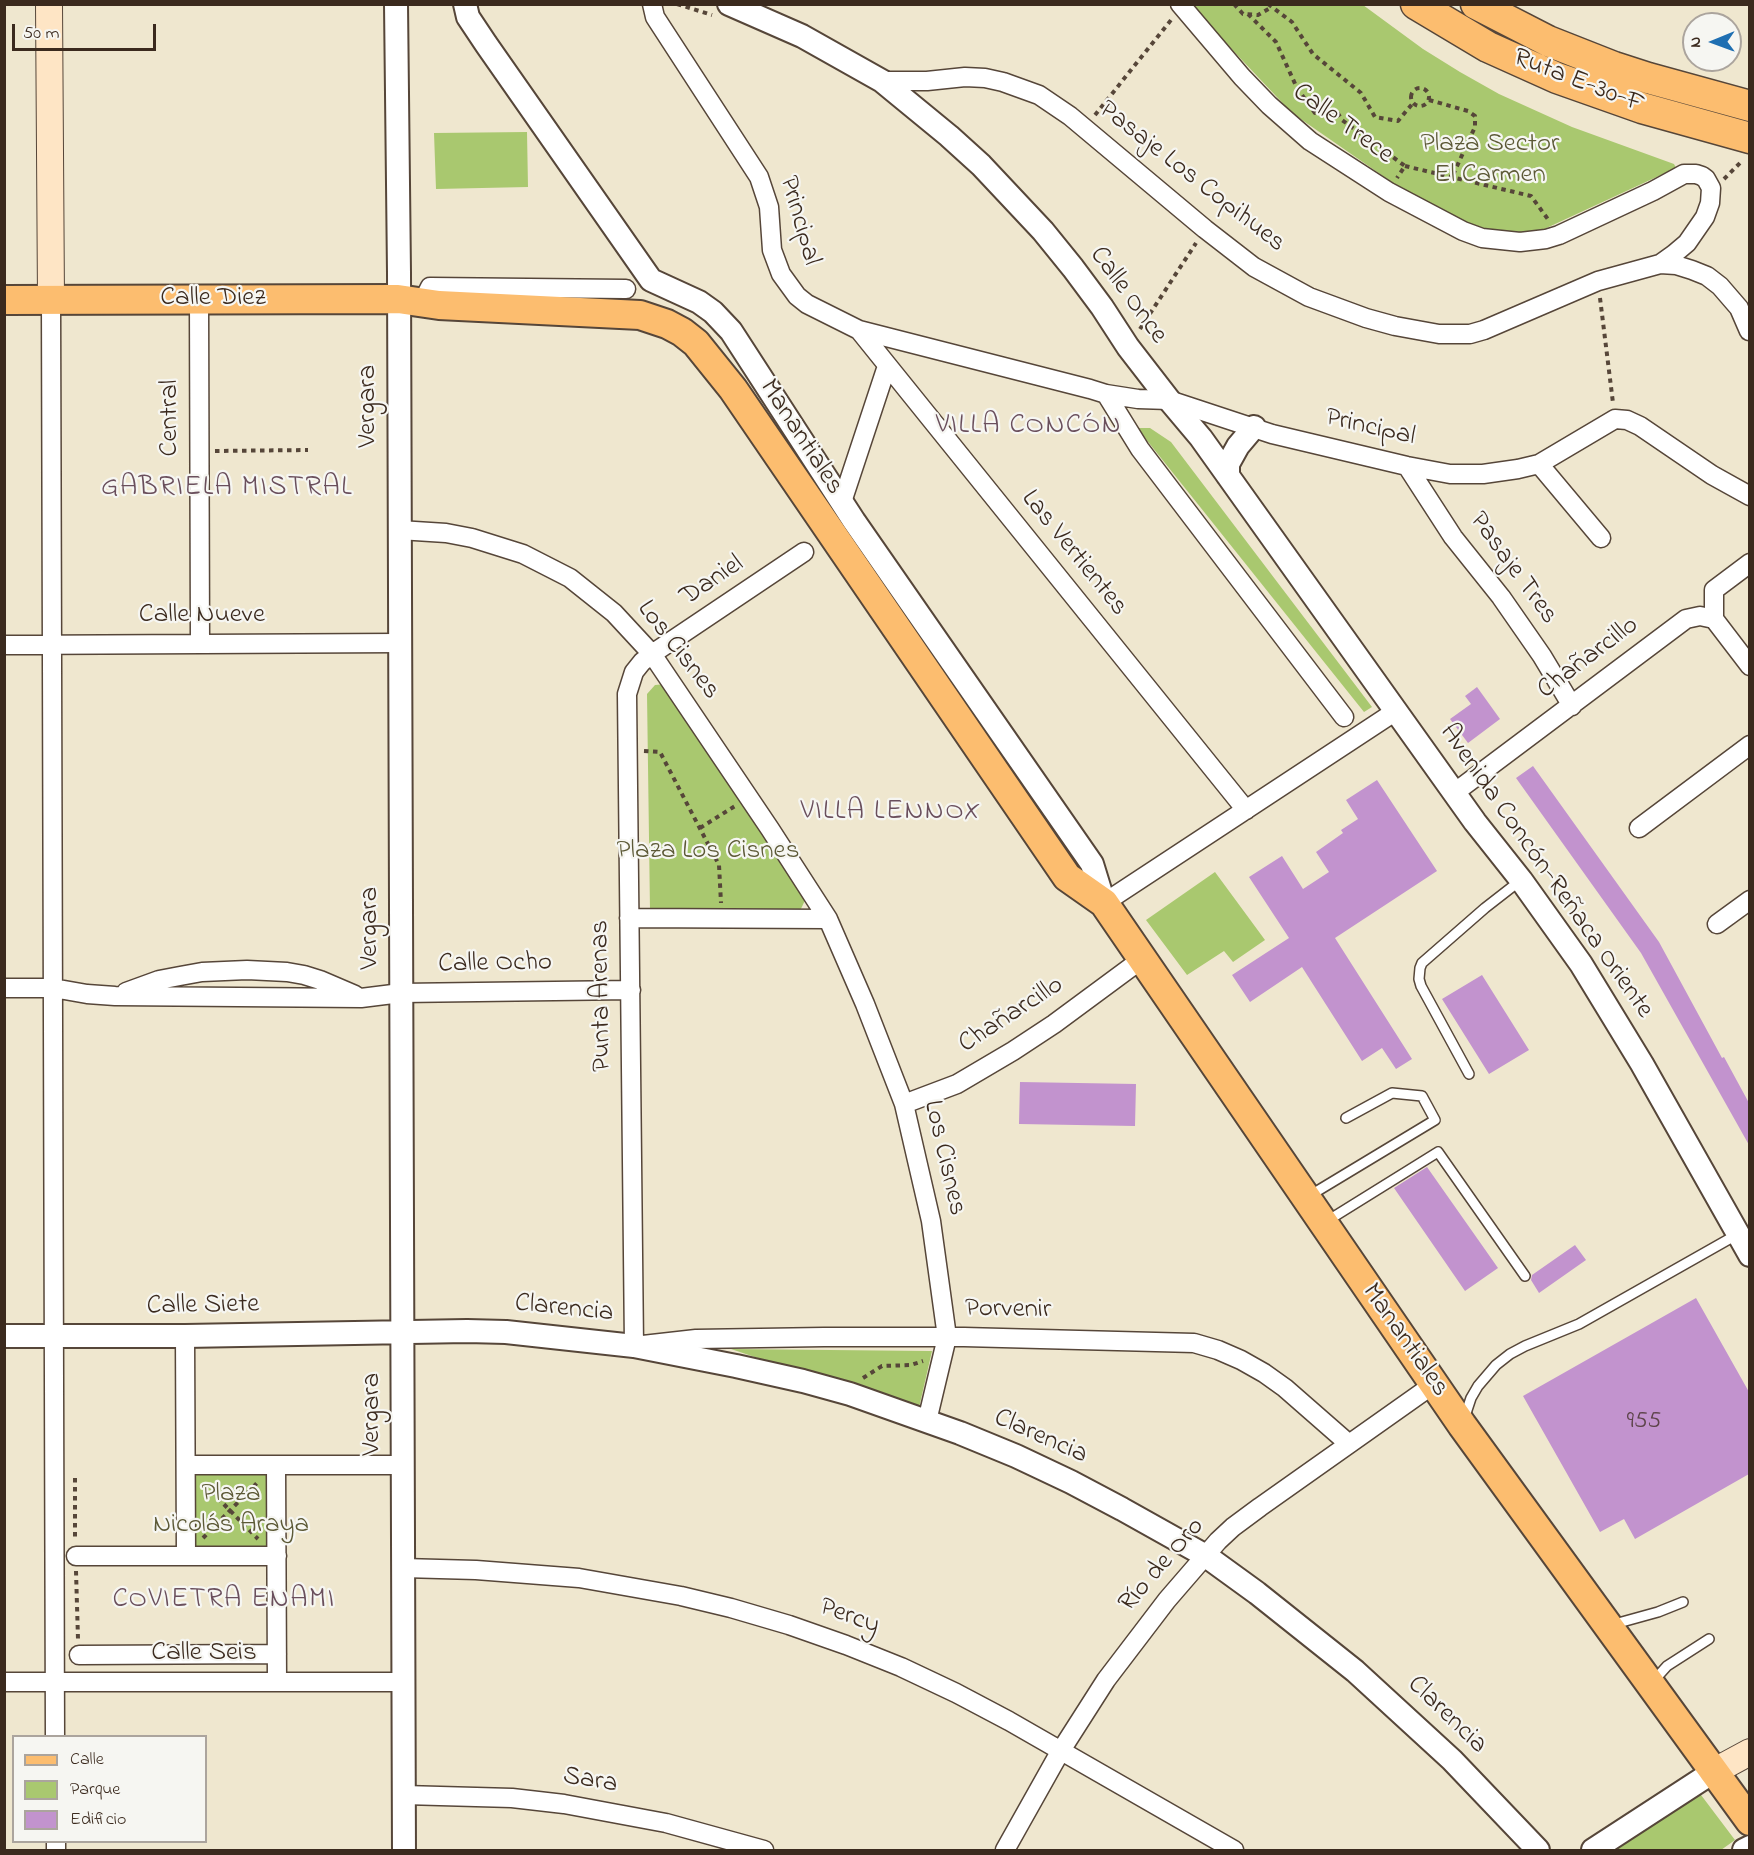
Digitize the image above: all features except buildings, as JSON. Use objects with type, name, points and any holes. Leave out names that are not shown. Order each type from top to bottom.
[{"type":"highway","name":"Ruta E-30-F","points":[[1416,4],[1488,46],[1557,78],[1642,108],[1749,138]]},
{"type":"highway","name":"Ruta E-30-F","points":[[1476,4],[1548,41],[1614,67],[1749,106]]},
{"type":"main road","points":[[50,4],[51,300]]},
{"type":"main road","name":"Calle Diez","points":[[4,300],[410,301],[640,315],[682,332],[708,356]]},
{"type":"main road","name":"Manantiales","points":[[708,356],[780,457],[1067,877],[1104,903],[1462,1425],[1749,1821]]},
{"type":"main road","points":[[1713,1772],[1749,1752]]},
{"type":"street","name":"Vergara","points":[[396,4],[410,301],[399,530],[404,1851]]},
{"type":"street","name":"Manantiales","points":[[465,4],[468,17],[486,44],[651,280],[699,302],[722,321],[738,342],[842,502],[1092,864],[1104,903]]},
{"type":"street","name":"Principal","points":[[652,4],[655,17],[759,177],[769,207],[772,250],[781,274],[797,296],[807,304],[859,330],[1106,394],[1138,399],[1169,400],[1272,434],[1450,474],[1483,474],[1539,464],[1615,419]]},
{"type":"street","name":"Calle Once","points":[[729,4],[802,36],[882,81],[949,136],[1011,195],[1073,268],[1128,347],[1201,438],[1396,711]]},
{"type":"street","name":"Calle Trece","points":[[1181,5],[1242,77],[1269,105],[1310,141],[1389,192],[1463,231],[1482,238],[1520,242],[1559,235],[1684,174],[1696,174],[1706,179],[1712,188],[1710,203],[1697,229],[1687,243],[1660,264]]},
{"type":"street","name":"Pasaje Los Copihues","points":[[882,81],[927,81],[965,77],[1004,82],[1039,95],[1055,105],[1204,229],[1254,267],[1309,297],[1366,318],[1439,334],[1470,334],[1598,281],[1660,264],[1676,265],[1707,276],[1720,286],[1738,308],[1749,331]]},
{"type":"street","points":[[410,301],[430,287],[627,289]]},
{"type":"street","points":[[51,300],[55,1735]]},
{"type":"street","name":"Central","points":[[199,300],[200,644]]},
{"type":"street","name":"Las Vertientes","points":[[859,330],[1246,810]]},
{"type":"street","points":[[842,502],[887,366]]},
{"type":"street","points":[[1106,394],[1140,449],[1344,717]]},
{"type":"street","points":[[1615,419],[1627,420],[1640,426],[1712,475],[1749,496]]},
{"type":"street","points":[[1228,476],[1228,464],[1238,446],[1254,427]]},
{"type":"street","points":[[1539,464],[1601,538]]},
{"type":"street","name":"Pasaje Tres","points":[[1407,466],[1454,537],[1501,597],[1572,706]]},
{"type":"street","name":"Los Cisnes","points":[[399,530],[446,533],[472,538],[523,554],[570,578],[614,613],[652,654],[828,919],[865,1004],[904,1104],[931,1221],[947,1337],[927,1421]]},
{"type":"street","name":"Daniel","points":[[652,654],[804,552]]},
{"type":"street","points":[[1749,563],[1714,590],[1714,619],[1749,666]]},
{"type":"street","name":"Chañarcillo","points":[[1454,793],[1686,619],[1700,616],[1714,619]]},
{"type":"street","name":"Calle Nueve","points":[[4,645],[399,643]]},
{"type":"street","name":"Punta Arenas","points":[[634,1346],[627,694],[630,683],[642,663],[652,654]]},
{"type":"street","points":[[1104,903],[1396,711]]},
{"type":"street","name":"Avenida Concón-Reñaca Oriente","points":[[1396,711],[1454,793],[1521,880],[1611,1010],[1749,1255]]},
{"type":"street","points":[[1639,828],[1749,745]]},
{"type":"street","points":[[1717,924],[1749,900]]},
{"type":"street","points":[[629,918],[828,919]]},
{"type":"street","name":"Chañarcillo","points":[[904,1104],[957,1084],[1013,1051],[1054,1024],[1142,958]]},
{"type":"street","name":"Calle Ocho","points":[[116,996],[159,980],[202,972],[247,970],[304,975],[361,998]]},
{"type":"street","name":"Calle Ocho","points":[[4,988],[53,988],[116,996],[361,998],[401,993],[631,990]]},
{"type":"street","name":"Clarencia","points":[[402,1333],[506,1332],[634,1346],[736,1366],[850,1394],[1016,1456],[1071,1482],[1206,1556],[1257,1593],[1371,1685],[1452,1760],[1538,1851]]},
{"type":"street","name":"Calle Siete","points":[[4,1336],[402,1333]]},
{"type":"street","points":[[185,1336],[186,1556]]},
{"type":"street","name":"Porvenir","points":[[634,1346],[696,1339],[824,1337],[1194,1342],[1241,1360],[1264,1373],[1285,1388],[1349,1444]]},
{"type":"street","name":"Río de Oro","points":[[1005,1851],[1060,1752],[1106,1680],[1167,1600],[1206,1556],[1233,1527],[1434,1384]]},
{"type":"street","points":[[276,1465],[277,1682]]},
{"type":"street","points":[[186,1466],[402,1465]]},
{"type":"street","points":[[76,1556],[277,1556]]},
{"type":"street","name":"Percy","points":[[403,1568],[476,1570],[579,1578],[651,1590],[731,1608],[827,1638],[901,1667],[973,1702],[1234,1851]]},
{"type":"street","name":"Calle Seis","points":[[79,1655],[277,1654]]},
{"type":"street","name":"Calle Seis","points":[[4,1682],[403,1682]]},
{"type":"street","points":[[1593,1851],[1713,1772]]},
{"type":"street","name":"Sara","points":[[404,1795],[459,1795],[564,1804],[666,1823],[764,1851]]},
{"type":"street","points":[[1744,1851],[1749,1846]]},
{"type":"lane","points":[[1469,1074],[1421,986],[1420,968],[1422,963],[1485,908],[1521,880]]},
{"type":"lane","points":[[1306,1198],[1435,1120],[1422,1096],[1392,1094],[1346,1118]]},
{"type":"lane","points":[[1323,1223],[1438,1152],[1525,1275]]},
{"type":"lane","points":[[1462,1425],[1478,1386],[1496,1365],[1510,1354],[1579,1324],[1738,1234]]},
{"type":"lane","points":[[1608,1626],[1658,1612],[1683,1602]]},
{"type":"lane","points":[[1660,1698],[1658,1676],[1666,1666],[1709,1639]]},
{"type":"path","points":[[1234,4],[1243,14],[1258,15],[1271,5],[1292,22],[1313,54],[1361,93],[1375,117],[1398,121],[1413,103]]},
{"type":"path","points":[[1084,129],[1181,5]]},
{"type":"path","points":[[1248,14],[1276,42],[1297,88],[1315,113],[1337,112],[1342,120],[1405,166],[1531,196],[1559,235]]},
{"type":"path","points":[[1418,87],[1425,89],[1429,94],[1429,100],[1425,105],[1418,106],[1413,103],[1411,96],[1413,90],[1418,87]]},
{"type":"path","points":[[1429,100],[1468,111],[1475,116],[1475,127],[1452,177]]},
{"type":"path","points":[[1389,192],[1405,166]]},
{"type":"path","points":[[1128,347],[1204,229]]},
{"type":"path","points":[[1598,281],[1615,419]]},
{"type":"path","points":[[200,451],[308,450]]},
{"type":"path","points":[[626,751],[660,752],[719,865],[722,918]]},
{"type":"path","points":[[700,828],[749,798]]},
{"type":"path","points":[[850,1394],[853,1384],[882,1366],[911,1365],[922,1361],[943,1359]]},
{"type":"path","points":[[186,1556],[276,1465]]},
{"type":"path","points":[[186,1466],[277,1556]]},
{"type":"path","points":[[75,1476],[79,1655]]},
{"type":"green space","name":"Plaza Sector El Carmen","points":[[1190,5],[1363,5],[1423,49],[1499,94],[1572,127],[1674,164],[1676,168],[1540,231],[1505,235],[1469,224],[1393,183],[1292,113]]},
{"type":"green space","points":[[527,132],[528,187],[436,189],[434,133]]},
{"type":"green space","points":[[1137,428],[1150,428],[1171,442],[1372,707],[1364,712]]},
{"type":"green space","name":"Plaza Los Cisnes","points":[[666,684],[807,896],[799,913],[650,910],[647,694],[655,685]]},
{"type":"green space","points":[[1215,872],[1265,940],[1233,962],[1224,951],[1187,975],[1146,920]]},
{"type":"green space","points":[[731,1349],[929,1351],[932,1351],[918,1412]]},
{"type":"green space","name":"Plaza Nicolás Araya","points":[[266,1474],[267,1548],[195,1547],[195,1475]]},
{"type":"green space","points":[[1698,1791],[1735,1840],[1721,1850],[1605,1850]]},
{"type":"district","name":"VILLA CONCÓN","points":[[1029,427]]},
{"type":"district","name":"GABRIELA MISTRAL","points":[[227,489]]},
{"type":"district","name":"VILLA LENNOX","points":[[891,813]]},
{"type":"district","name":"COVIETRA ENAMI","points":[[224,1601]]}]
